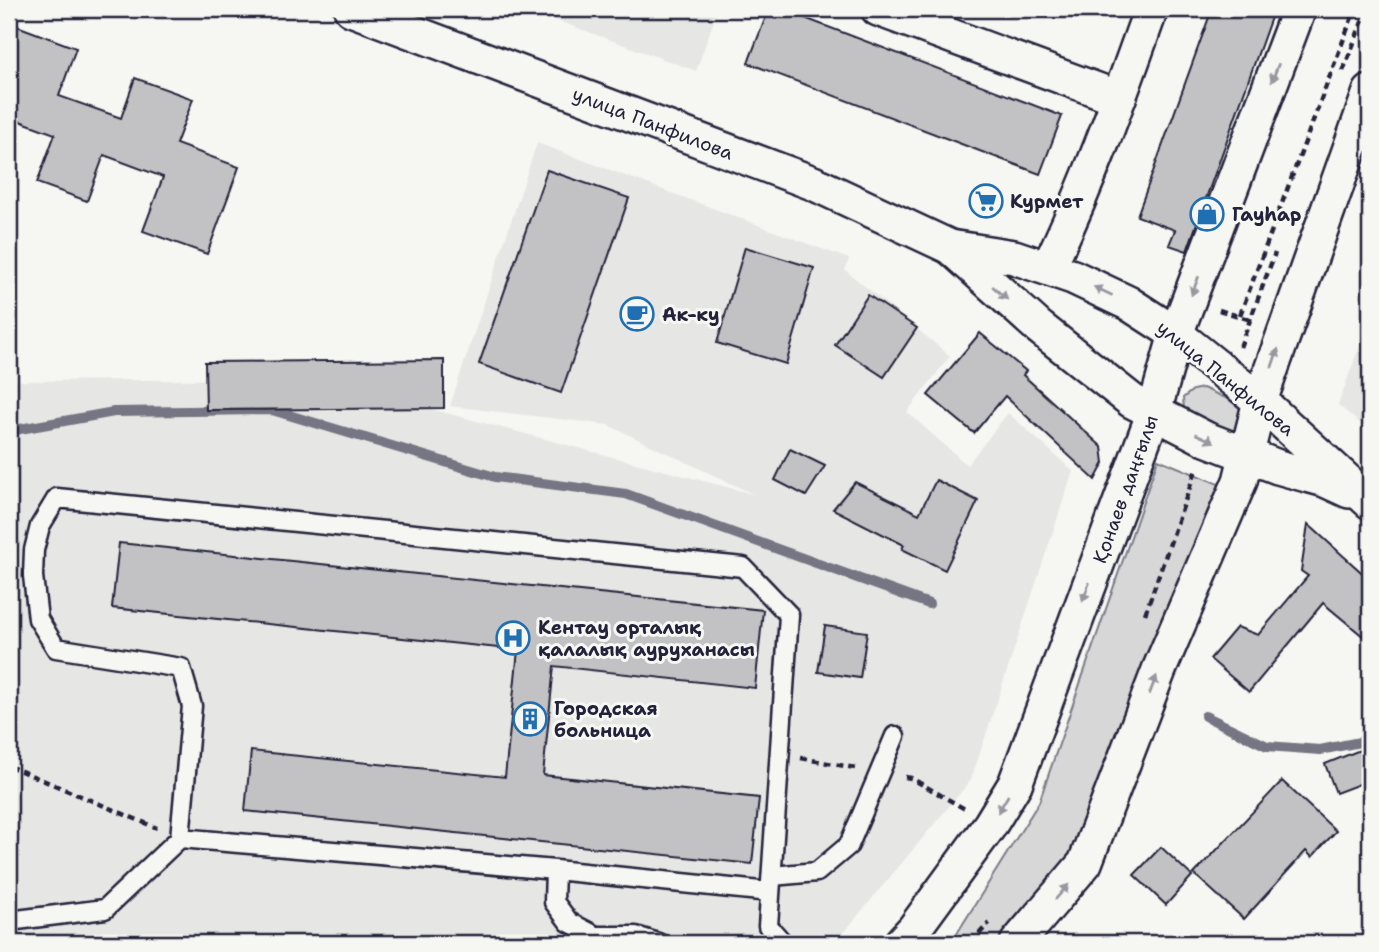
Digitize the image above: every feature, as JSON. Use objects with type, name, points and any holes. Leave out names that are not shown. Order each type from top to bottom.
[{"type":"street","name":"улица Панфилова","points":[[351,9],[813,183],[950,247],[1014,257],[1073,277],[1128,303],[1176,334],[1260,401],[1369,500]]},
{"type":"street","points":[[878,9],[1119,98]]},
{"type":"street","points":[[1048,268],[1068,226],[1119,98],[1151,9]]},
{"type":"street","name":"Қонаев даңғылы","points":[[901,943],[990,825],[1015,784],[1154,412],[1176,334],[1299,9]]},
{"type":"street","points":[[1017,943],[1085,863],[1159,670],[1240,481],[1260,401],[1370,92]]},
{"type":"street","name":"улица Панфилова","points":[[950,247],[1040,328],[1132,401],[1206,439],[1279,467],[1325,480],[1369,500]]},
{"type":"lane","points":[[9,921],[105,909],[180,838],[192,706],[181,668],[57,648],[38,619],[33,576],[34,550],[40,526],[57,498],[743,567],[789,615],[768,926],[783,943]]},
{"type":"lane","points":[[180,838],[555,870],[771,884],[817,873],[849,845],[895,736]]},
{"type":"lane","points":[[555,870],[554,902],[569,922],[596,936],[636,936],[658,943]]},
{"type":"path","points":[[1240,315],[1355,9]]},
{"type":"path","points":[[1189,302],[1240,315],[1283,336]]},
{"type":"path","points":[[1229,376],[1250,320]]},
{"type":"path","points":[[1144,615],[1206,439]]},
{"type":"path","points":[[9,766],[180,838]]},
{"type":"path","points":[[971,943],[997,914]]},
{"type":"shaded area","points":[[525,9],[718,9],[696,71]]},
{"type":"shaded area","name":"Кентау орталық қалалық ауруханасы","points":[[537,143],[849,259],[845,270],[950,356],[907,412],[967,465],[1008,413],[1073,471],[971,780],[835,943],[9,943],[9,381],[317,379],[753,494],[608,425],[450,406]]},
{"type":"shaded area","points":[[1370,317],[1370,431],[1338,405]]},
{"type":"shaded area","points":[[1203,388],[1228,399],[1246,413],[1241,437],[1189,417],[1184,409],[1183,398],[1193,390]]},
{"type":"shaded area","points":[[1158,459],[1221,485],[1090,851],[1007,943],[951,943],[1039,802]]},
{"type":"building","points":[[769,9],[781,9],[1062,116],[1040,174],[748,63]]},
{"type":"building","points":[[1212,9],[1274,9],[1187,251],[1169,245],[1175,230],[1137,216]]},
{"type":"building","points":[[9,23],[76,48],[59,96],[121,118],[135,78],[193,99],[176,144],[239,167],[207,254],[143,231],[163,177],[104,155],[87,201],[37,183],[55,134],[9,117]]},
{"type":"building","points":[[547,170],[629,198],[561,393],[479,364]]},
{"type":"building","points":[[745,247],[814,268],[786,364],[717,343]]},
{"type":"building","points":[[868,295],[917,328],[884,377],[835,345]]},
{"type":"building","points":[[980,333],[1026,371],[1023,375],[1102,447],[1104,463],[1095,480],[1005,396],[974,433],[928,395]]},
{"type":"building","points":[[444,360],[444,408],[206,410],[205,362]]},
{"type":"building","points":[[790,449],[825,466],[806,496],[775,480]]},
{"type":"building","points":[[936,480],[978,501],[945,570],[902,549],[904,545],[833,509],[855,482],[919,514]]},
{"type":"building","points":[[1308,524],[1370,580],[1370,642],[1323,603],[1249,692],[1210,659],[1237,627],[1258,635],[1308,576],[1301,571]]},
{"type":"building","name":"Городская больница","points":[[119,543],[763,610],[755,688],[554,666],[543,775],[759,798],[752,864],[245,811],[251,751],[505,777],[518,650],[112,608]]},
{"type":"building","points":[[825,626],[867,632],[860,678],[818,672]]},
{"type":"building","points":[[1370,746],[1370,780],[1336,793],[1325,764]]},
{"type":"building","points":[[1282,781],[1336,831],[1312,857],[1306,851],[1244,919],[1194,874]]},
{"type":"building","points":[[1161,847],[1192,876],[1166,905],[1134,875]]},
{"type":"waterway","points":[[9,431],[114,412],[272,410],[495,477],[626,494],[929,604]]},
{"type":"waterway","points":[[1205,716],[1267,746],[1320,750],[1370,740]]},
{"type":"place","name":"Курмет","points":[[986,201]]},
{"type":"place","name":"Гауһар","points":[[1207,214]]},
{"type":"place","name":"Ак-ку","points":[[637,314]]},
{"type":"place","name":"Кентау орталық қалалық ауруханасы","points":[[513,638]]},
{"type":"place","name":"Городская больница","points":[[530,719]]}]
